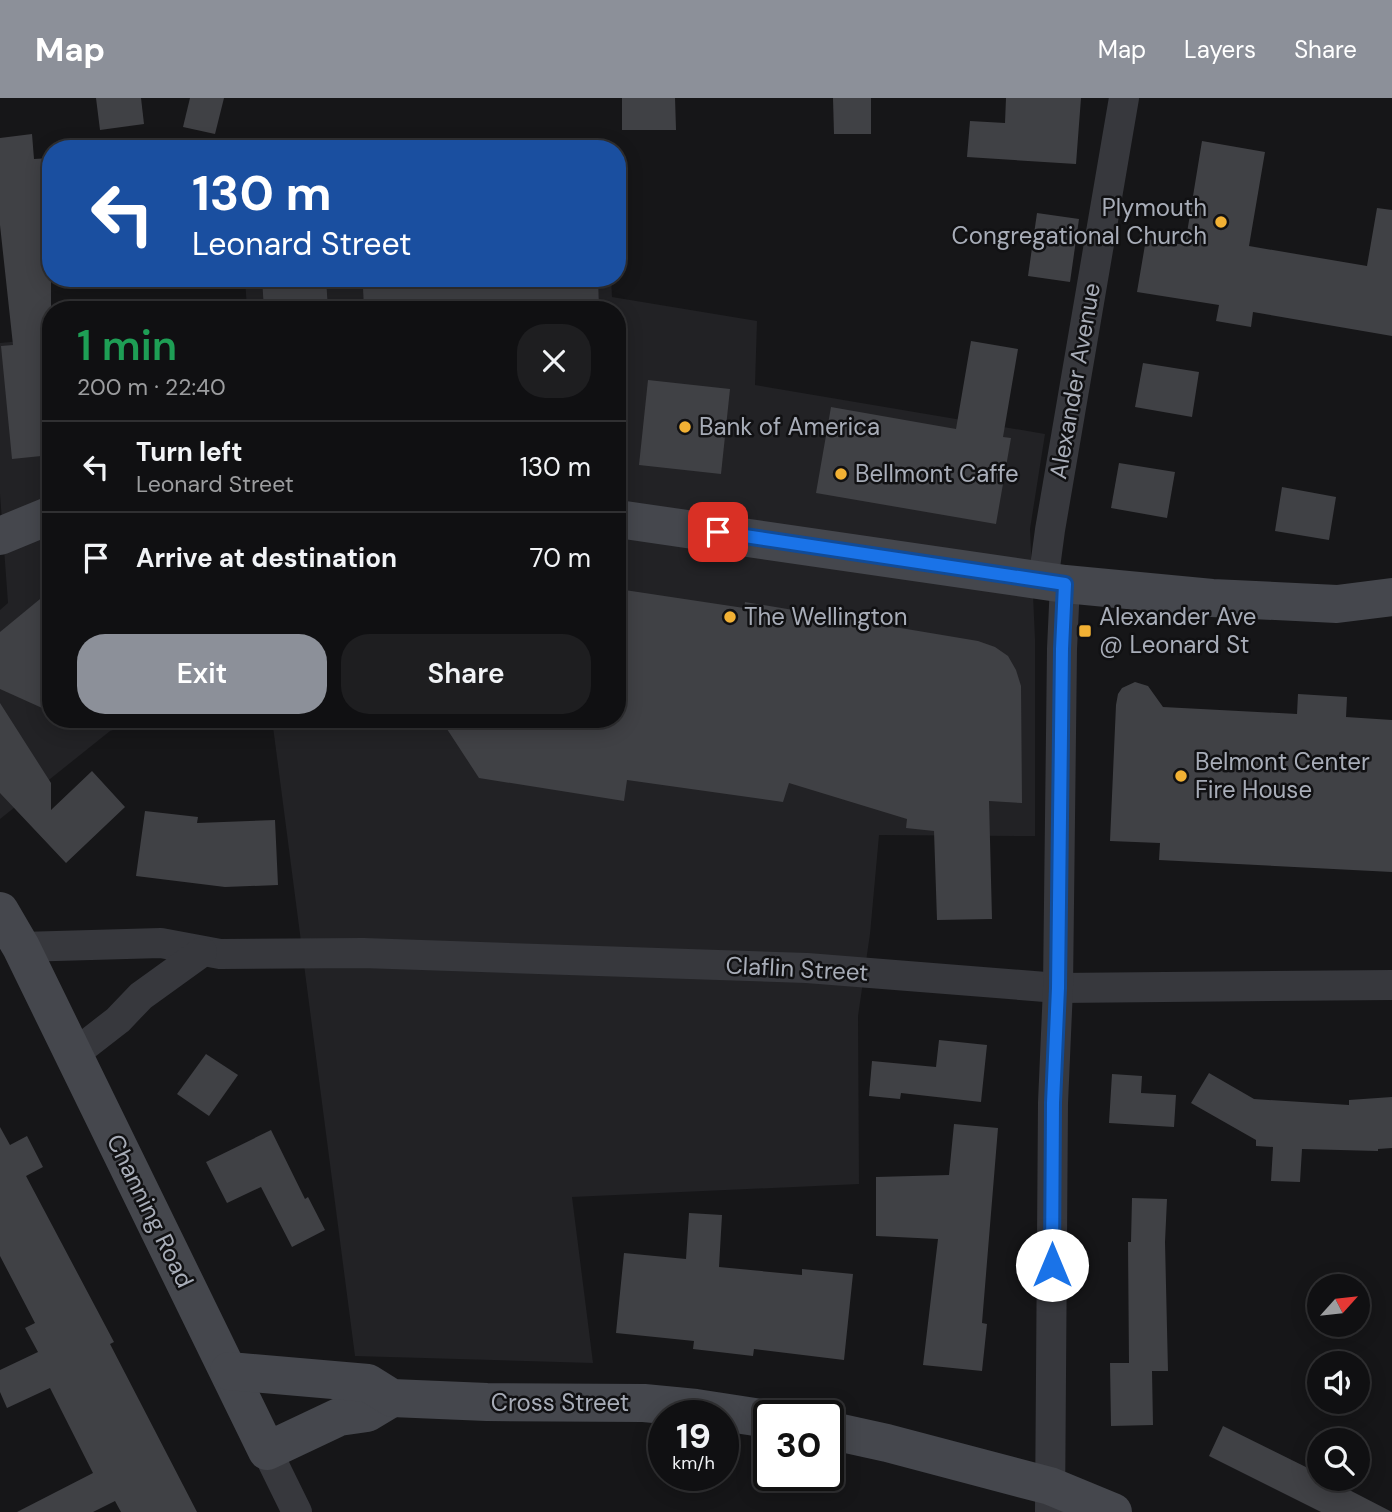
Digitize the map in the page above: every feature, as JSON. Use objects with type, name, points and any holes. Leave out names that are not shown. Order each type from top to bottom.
[{"type":"street","name":"Alexander Avenue","points":[[1050,1499],[1053,1103],[1058,988],[1062,649],[1049,530],[1124,98]]},
{"type":"street","points":[[0,536],[42,518]]},
{"type":"street","points":[[626,520],[1054,583],[1212,598],[1337,604],[1392,597]]},
{"type":"street","name":"Channing Road","points":[[0,911],[21,947],[297,1512]]},
{"type":"street","name":"Claflin Street","points":[[21,947],[161,943],[202,952],[363,953],[807,968],[1058,988],[1392,985]]},
{"type":"street","points":[[73,1055],[118,1020],[141,996],[202,952]]},
{"type":"street","name":"Cross Street","points":[[229,1371],[368,1383],[392,1398],[487,1402],[644,1403],[753,1417]]},
{"type":"street","name":"Cross Street","points":[[267,1451],[339,1417],[367,1413],[392,1398]]},
{"type":"street","points":[[844,1434],[887,1443],[1050,1499],[1113,1512]]},
{"type":"shaded area","points":[[246,287],[611,287],[612,297],[757,321],[755,385],[1045,434],[1030,529],[1035,639],[1035,836],[879,835],[870,934],[858,1016],[859,1184],[572,1197],[593,1363],[355,1356],[273,728],[626,728],[626,301],[246,301]]},
{"type":"shaded area","points":[[42,339],[42,728],[119,728],[110,731],[0,819],[0,610],[8,603],[0,494],[0,343]]},
{"type":"building","points":[[96,98],[141,98],[144,124],[100,130]]},
{"type":"building","points":[[190,98],[224,98],[215,134],[183,127]]},
{"type":"building","points":[[622,98],[675,98],[676,130],[622,130]]},
{"type":"building","points":[[833,98],[871,98],[871,134],[834,134]]},
{"type":"building","points":[[1006,98],[1081,98],[1076,164],[967,157],[970,121],[1005,123]]},
{"type":"building","points":[[32,134],[34,159],[42,159],[42,287],[51,287],[51,301],[42,301],[42,456],[12,459],[1,346],[13,345],[0,225],[0,138]]},
{"type":"building","name":"Plymouth Congregational Church","points":[[1202,141],[1265,152],[1249,246],[1367,266],[1377,208],[1392,210],[1392,336],[1253,312],[1251,327],[1216,321],[1219,305],[1137,292],[1146,239],[1185,245]]},
{"type":"building","points":[[1037,213],[1079,219],[1070,282],[1028,276]]},
{"type":"building","points":[[263,287],[327,287],[327,301],[263,301]]},
{"type":"building","points":[[363,287],[598,287],[599,301],[364,301]]},
{"type":"building","points":[[971,341],[1018,349],[1003,437],[1011,438],[996,524],[816,493],[831,407],[956,429]]},
{"type":"building","points":[[1143,363],[1199,372],[1192,417],[1135,407]]},
{"type":"building","name":"Bank of America","points":[[648,380],[730,389],[721,474],[639,465]]},
{"type":"building","points":[[1119,463],[1175,472],[1167,518],[1111,508]]},
{"type":"building","points":[[1282,487],[1336,497],[1329,540],[1275,531]]},
{"type":"building","points":[[626,590],[744,608],[745,602],[978,641],[995,647],[1008,656],[1021,686],[1022,803],[989,801],[992,919],[937,920],[934,831],[906,828],[907,819],[789,783],[783,802],[627,780],[624,801],[479,778],[446,728],[626,728]]},
{"type":"building","points":[[42,597],[42,708],[0,689],[0,632]]},
{"type":"building","points":[[1135,682],[1148,686],[1163,707],[1297,714],[1298,694],[1347,697],[1346,717],[1392,720],[1392,872],[1159,860],[1160,843],[1110,841],[1116,705],[1122,688]]},
{"type":"building","points":[[0,703],[51,783],[51,810],[92,771],[125,807],[66,863],[0,793]]},
{"type":"building","points":[[145,811],[198,817],[197,823],[275,820],[278,885],[225,887],[136,876]]},
{"type":"building","points":[[939,1040],[987,1045],[981,1102],[901,1093],[900,1099],[869,1096],[872,1061],[936,1067]]},
{"type":"building","points":[[206,1054],[238,1075],[209,1116],[177,1094]]},
{"type":"building","points":[[1209,1073],[1254,1099],[1349,1105],[1349,1100],[1392,1097],[1392,1148],[1378,1151],[1302,1149],[1300,1182],[1271,1181],[1273,1147],[1256,1146],[1256,1140],[1191,1103]]},
{"type":"building","points":[[1112,1074],[1142,1076],[1141,1093],[1176,1095],[1174,1127],[1109,1123]]},
{"type":"building","points":[[954,1124],[998,1128],[982,1323],[987,1324],[982,1371],[923,1365],[938,1239],[876,1236],[876,1177],[949,1175]]},
{"type":"building","points":[[0,1127],[10,1145],[27,1136],[43,1167],[26,1176],[114,1342],[110,1344],[197,1512],[121,1512],[115,1501],[93,1512],[17,1512],[93,1473],[50,1388],[7,1408],[0,1392],[0,1370],[38,1352],[25,1328],[35,1323],[0,1256]]},
{"type":"building","points":[[271,1130],[305,1199],[308,1197],[325,1230],[292,1247],[261,1187],[227,1203],[206,1162]]},
{"type":"building","points":[[1132,1198],[1167,1199],[1165,1242],[1168,1371],[1152,1371],[1153,1425],[1111,1426],[1110,1363],[1129,1363],[1128,1242],[1131,1242]]},
{"type":"building","points":[[689,1213],[722,1215],[719,1267],[802,1275],[802,1269],[853,1274],[844,1360],[754,1349],[753,1356],[693,1349],[694,1341],[616,1333],[624,1253],[686,1259]]},
{"type":"building","points":[[1223,1426],[1307,1468],[1307,1491],[1351,1491],[1392,1512],[1321,1512],[1209,1456]]},
{"type":"place","name":"Plymouth Congregational Church","points":[[1221,222]]},
{"type":"place","name":"Bank of America","points":[[685,427]]},
{"type":"place","name":"Bellmont Caffe","points":[[841,474]]},
{"type":"place","name":"The Wellington","points":[[730,617]]},
{"type":"place","name":"Alexander Ave @ Leonard St","points":[[1085,631]]},
{"type":"place","name":"Belmont Center Fire House","points":[[1181,776]]},
{"type":"route","points":[[718,532],[1065,584],[1052,1265]]}]
